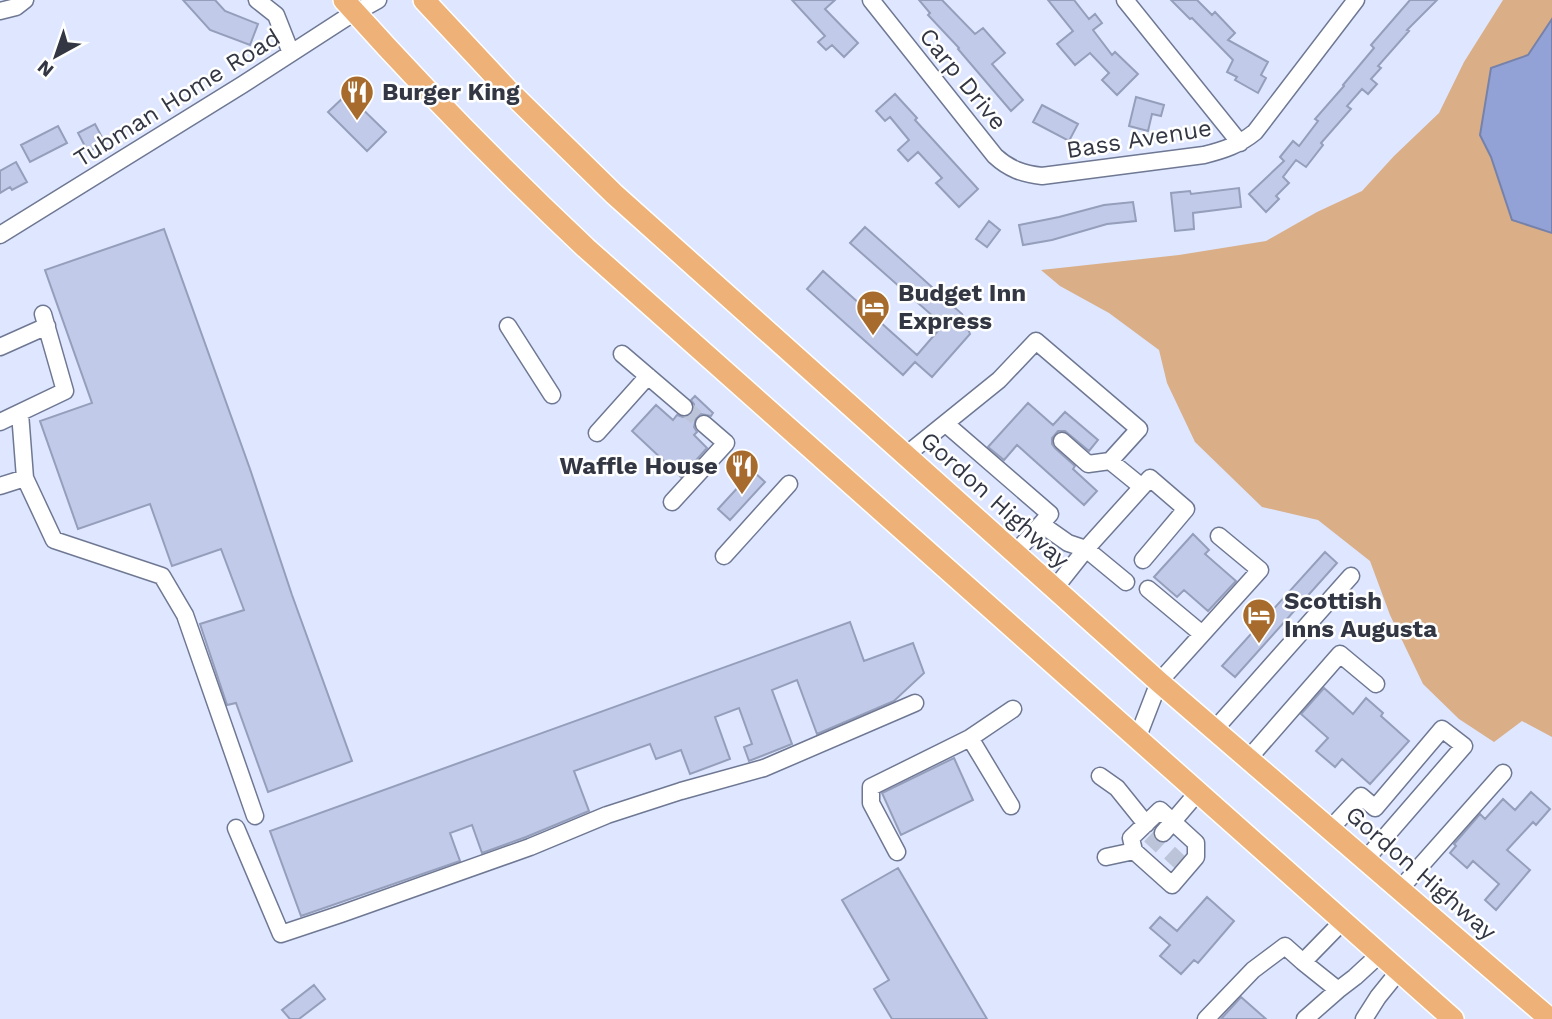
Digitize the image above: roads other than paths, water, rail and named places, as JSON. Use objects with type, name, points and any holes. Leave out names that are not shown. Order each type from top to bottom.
[{"type":"highway","name":"Gordon Highway","points":[[424,0],[507,89],[614,194],[1159,682],[1550,1019]]},
{"type":"highway","points":[[350,6],[460,124],[586,248],[1453,1019]]},
{"type":"street","points":[[0,11],[16,7],[25,0]]},
{"type":"street","points":[[257,0],[276,15],[290,53]]},
{"type":"street","name":"Tubman Home Road","points":[[0,235],[290,53],[350,6],[378,0]]},
{"type":"street","name":"Carp Drive","points":[[871,0],[995,156],[1011,168],[1028,175]]},
{"type":"street","points":[[1125,0],[1240,143]]},
{"type":"street","name":"Bass Avenue","points":[[1028,175],[1058,175],[1204,155],[1226,150],[1240,143],[1255,132],[1356,0]]},
{"type":"street","points":[[0,346],[45,320],[65,391],[0,422]]},
{"type":"street","points":[[508,326],[552,395]]},
{"type":"street","points":[[906,456],[999,380],[1037,341],[1139,429],[1110,461],[1088,464],[1062,442]]},
{"type":"street","points":[[622,354],[684,407]]},
{"type":"street","points":[[597,433],[648,376]]},
{"type":"street","points":[[20,413],[26,478],[54,540],[162,576],[185,615],[255,817]]},
{"type":"street","points":[[673,502],[726,443],[704,424]]},
{"type":"street","points":[[946,424],[1050,514],[1016,552]]},
{"type":"street","points":[[1110,461],[1142,487]]},
{"type":"street","points":[[0,486],[26,478]]},
{"type":"street","points":[[1055,588],[1150,478],[1186,509],[1143,560]]},
{"type":"street","points":[[724,556],[789,484]]},
{"type":"street","points":[[1041,524],[1068,543],[1086,550],[1126,582]]},
{"type":"street","points":[[1137,739],[1159,682],[1260,570],[1219,536]]},
{"type":"street","points":[[1215,729],[1351,576]]},
{"type":"street","points":[[1148,589],[1202,634]]},
{"type":"street","points":[[1249,758],[1340,654],[1376,684]]},
{"type":"street","points":[[236,828],[281,934],[530,847],[607,815],[764,768],[915,703]]},
{"type":"street","points":[[897,852],[871,803],[871,787],[970,738],[1013,709]]},
{"type":"street","points":[[1366,859],[1464,746],[1442,729],[1375,808]]},
{"type":"street","points":[[970,738],[1011,806]]},
{"type":"street","points":[[1400,889],[1503,773]]},
{"type":"street","points":[[1100,776],[1117,788],[1146,824]]},
{"type":"street","points":[[1168,827],[1198,792]]},
{"type":"street","points":[[1330,828],[1361,796],[1395,825]]},
{"type":"street","points":[[1160,810],[1168,827],[1187,845],[1196,843],[1196,857],[1172,885],[1165,870],[1142,852],[1131,838],[1146,824],[1160,810]]},
{"type":"street","points":[[1106,858],[1142,852]]},
{"type":"street","points":[[1303,962],[1343,921]]},
{"type":"street","points":[[1206,1019],[1253,970],[1285,946],[1338,990]]},
{"type":"street","points":[[1305,1019],[1380,954]]},
{"type":"street","points":[[1364,1019],[1399,971]]},
{"type":"water","points":[[1552,19],[1552,233],[1512,220],[1491,157],[1480,135],[1491,68],[1528,55]]},
{"type":"tunnel","points":[[684,407],[704,424]]},
{"type":"tunnel","points":[[1150,847],[1163,833]]},
{"type":"tunnel","points":[[1170,864],[1182,851]]},
{"type":"place","name":"Burger King","points":[[357,122]]},
{"type":"place","name":"Budget Inn Express","points":[[873,337]]},
{"type":"place","name":"Waffle House","points":[[742,496]]},
{"type":"place","name":"Scottish Inns Augusta","points":[[1259,645]]}]
